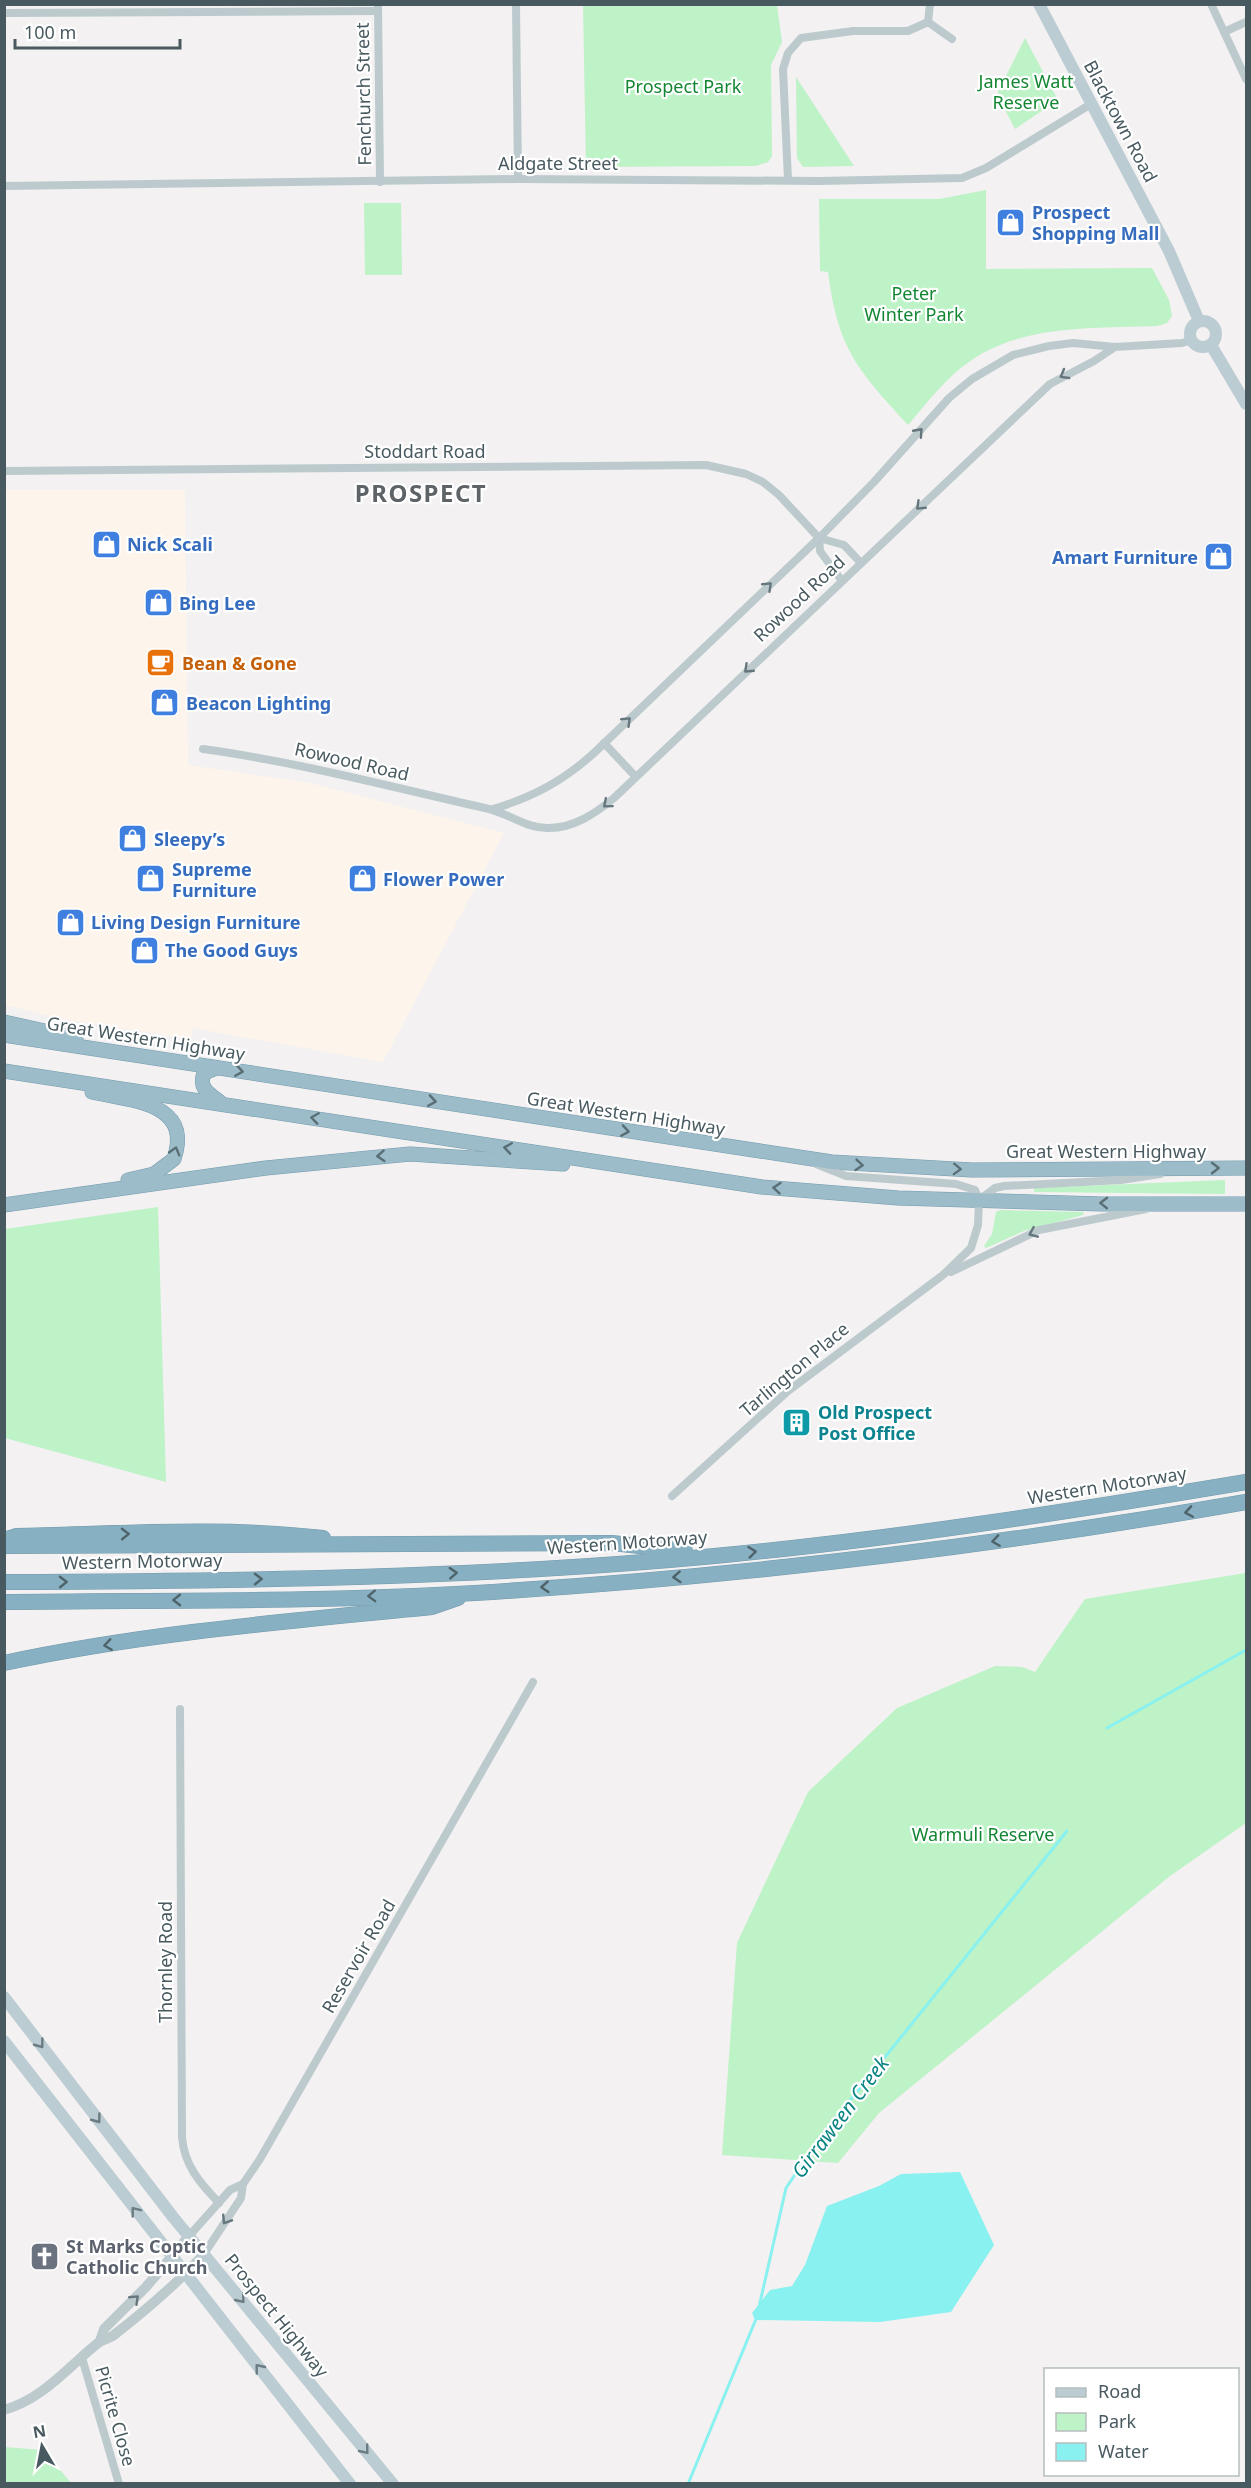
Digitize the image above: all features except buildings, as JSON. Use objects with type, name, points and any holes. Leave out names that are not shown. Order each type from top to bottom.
[{"type":"highway","points":[[4,1022],[140,1055]]},
{"type":"highway","name":"Great Western Highway","points":[[4,1035],[801,1158],[898,1168],[972,1170],[1246,1168]]},
{"type":"highway","points":[[216,1068],[204,1073],[202,1082],[205,1090],[221,1104]]},
{"type":"highway","points":[[10,1072],[773,1188],[898,1198],[1246,1204]]},
{"type":"highway","points":[[4,1197],[140,1178],[166,1168],[174,1159],[178,1149],[171,1118],[162,1110],[146,1104],[10,1072]]},
{"type":"highway","points":[[4,1205],[266,1168],[410,1154],[649,1170]]},
{"type":"highway","name":"Western Motorway","points":[[4,1582],[398,1576],[724,1555],[979,1524],[1246,1482]]},
{"type":"highway","points":[[4,1602],[472,1593],[830,1563],[1078,1530],[1246,1502]]},
{"type":"highway","points":[[4,1540],[15,1536],[245,1533],[290,1534],[388,1545]]},
{"type":"highway","points":[[4,1546],[612,1544],[724,1555]]},
{"type":"highway","points":[[4,1663],[43,1655],[177,1636],[432,1607],[472,1593]]},
{"type":"main road","name":"Blacktown Road","points":[[1039,4],[1169,251],[1199,321]]},
{"type":"main road","points":[[1199,321],[1207,321],[1214,326],[1216,338],[1211,345],[1198,346],[1192,340],[1192,327],[1199,321]]},
{"type":"main road","points":[[1211,345],[1246,404]]},
{"type":"main road","name":"Prospect Highway","points":[[4,1996],[189,2236],[393,2484]]},
{"type":"main road","points":[[4,2041],[171,2258],[350,2484]]},
{"type":"street","points":[[516,4],[518,179]]},
{"type":"street","points":[[928,22],[930,4]]},
{"type":"street","points":[[1211,4],[1246,79]]},
{"type":"street","points":[[4,13],[378,8]]},
{"type":"street","name":"Fenchurch Street","points":[[378,8],[381,182]]},
{"type":"street","points":[[928,22],[952,39]]},
{"type":"street","points":[[788,180],[783,69],[788,53],[801,38],[853,31],[908,31],[928,22]]},
{"type":"street","points":[[1224,32],[1246,22]]},
{"type":"street","name":"Aldgate Street","points":[[4,186],[518,179],[962,178],[986,168],[1091,104]]},
{"type":"street","name":"Rowood Road","points":[[493,810],[526,799],[562,780],[604,743],[819,538],[874,482],[950,398],[982,371],[1013,355],[1049,346],[1072,343],[1115,346],[1182,343],[1192,340]]},
{"type":"street","name":"Rowood Road","points":[[203,749],[267,758],[493,810],[535,827],[562,827],[587,818],[600,810],[1050,384],[1094,361],[1115,346]]},
{"type":"street","name":"Stoddart Road","points":[[4,471],[706,465],[746,474],[763,482],[779,495],[819,538],[844,545],[861,563]]},
{"type":"street","name":"Stoddart Road","points":[[819,538],[820,551],[842,581]]},
{"type":"street","points":[[604,743],[635,776]]},
{"type":"street","points":[[801,1158],[846,1176],[963,1185],[975,1190],[979,1200],[995,1188],[1004,1186],[1121,1180],[1192,1168]]},
{"type":"street","name":"Tarlington Place","points":[[672,1496],[788,1391],[944,1275],[971,1248],[978,1226],[979,1200]]},
{"type":"street","name":"Tarlington Place","points":[[944,1275],[1040,1230],[1173,1204]]},
{"type":"street","name":"Reservoir Road","points":[[4,2410],[28,2400],[50,2386],[100,2341],[111,2337],[185,2275],[204,2254],[241,2198],[243,2184],[260,2159],[533,1682]]},
{"type":"street","name":"Thornley Road","points":[[180,1709],[182,2137],[186,2160],[192,2171],[219,2203]]},
{"type":"street","name":"Reservoir Road","points":[[100,2341],[104,2329],[146,2288],[230,2190],[243,2184]]},
{"type":"street","name":"Picrite Close","points":[[82,2358],[119,2484]]},
{"type":"shaded area","points":[[4,490],[185,490],[188,765],[310,783],[504,833],[383,1062],[192,1028],[191,1039],[61,1019],[5,1005]]},
{"type":"green space","name":"Prospect Park","points":[[583,5],[777,5],[782,42],[771,65],[772,156],[768,162],[756,166],[586,167]]},
{"type":"green space","name":"James Watt Reserve","points":[[1025,38],[1058,100],[1015,129],[997,94]]},
{"type":"green space","points":[[796,77],[854,166],[803,167],[797,158]]},
{"type":"green space","name":"Peter Winter Park","points":[[986,190],[986,269],[1152,268],[1169,300],[1172,316],[1167,323],[1157,326],[1055,331],[1006,342],[962,367],[908,425],[863,372],[844,339],[832,298],[828,272],[820,271],[819,199],[939,199]]},
{"type":"green space","points":[[364,203],[401,203],[402,275],[365,275]]},
{"type":"green space","points":[[1225,1180],[1225,1194],[1034,1192],[1034,1188]]},
{"type":"green space","points":[[158,1207],[166,1482],[5,1438],[5,1229]]},
{"type":"green space","points":[[1000,1210],[1084,1212],[1083,1215],[1024,1231],[986,1248],[984,1246],[992,1234],[996,1212]]},
{"type":"green space","name":"Warmuli Reserve","points":[[1246,1573],[1246,1823],[1170,1876],[879,2113],[838,2163],[722,2155],[737,1943],[808,1792],[897,1708],[995,1666],[1022,1667],[1035,1672],[1085,1599]]},
{"type":"green space","points":[[4,2447],[44,2450],[71,2483],[5,2483]]},
{"type":"water","points":[[960,2172],[994,2245],[951,2312],[880,2322],[755,2320],[752,2313],[770,2290],[792,2286],[805,2265],[827,2206],[879,2186],[901,2174]]},
{"type":"waterway","name":"Girraween Creek","points":[[1107,1728],[1246,1650]]},
{"type":"waterway","name":"Girraween Creek","points":[[759,2307],[786,2188],[819,2139],[1067,1831]]},
{"type":"waterway","name":"Girraween Creek","points":[[688,2484],[756,2319]]},
{"type":"place","name":"Prospect Shopping Mall","points":[[1011,222]]},
{"type":"place","name":"Nick Scali","points":[[106,544]]},
{"type":"place","name":"Amart Furniture","points":[[1219,557]]},
{"type":"place","name":"Bing Lee","points":[[158,603]]},
{"type":"place","name":"Bean & Gone","points":[[161,663]]},
{"type":"place","name":"Beacon Lighting","points":[[165,703]]},
{"type":"place","name":"Sleepy’s","points":[[133,839]]},
{"type":"place","name":"Supreme Furniture","points":[[151,879]]},
{"type":"place","name":"Flower Power","points":[[362,879]]},
{"type":"place","name":"Living Design Furniture","points":[[70,922]]},
{"type":"place","name":"The Good Guys","points":[[144,950]]},
{"type":"place","name":"Old Prospect Post Office","points":[[797,1422]]},
{"type":"place","name":"St Marks Coptic Catholic Church","points":[[45,2256]]},
{"type":"district","name":"PROSPECT","points":[[421,492]]}]
